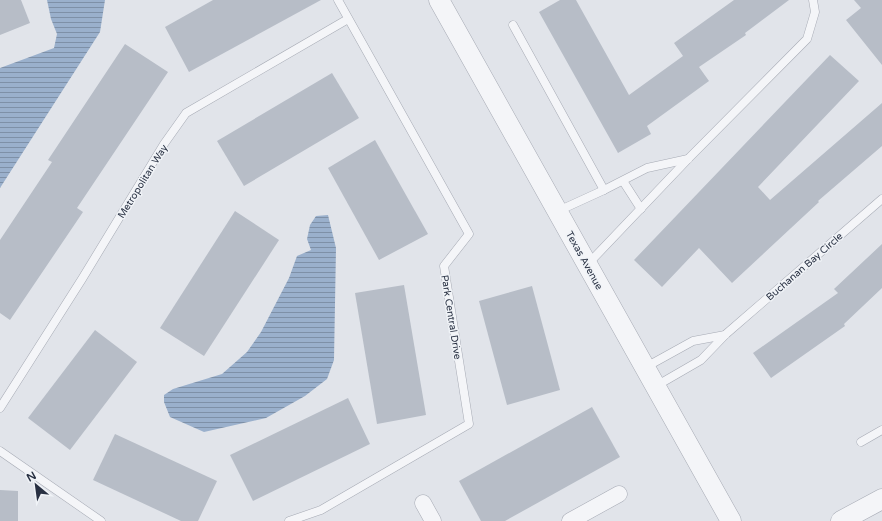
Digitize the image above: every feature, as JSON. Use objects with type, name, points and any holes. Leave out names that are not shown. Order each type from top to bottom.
[{"type":"street","name":"Texas Avenue","points":[[439,0],[731,521]]},
{"type":"street","points":[[570,521],[619,494]]},
{"type":"street","points":[[841,521],[882,499]]},
{"type":"street","points":[[423,503],[433,521]]},
{"type":"lane","name":"Park Central Drive","points":[[289,521],[321,510],[469,424],[444,266],[469,234],[338,0]]},
{"type":"lane","points":[[588,264],[689,158],[807,39],[815,12],[812,0]]},
{"type":"lane","name":"Metropolitan Way","points":[[0,408],[82,279],[164,144],[186,113],[348,19]]},
{"type":"lane","points":[[513,25],[604,190]]},
{"type":"lane","points":[[558,211],[623,181],[647,168],[689,158]]},
{"type":"lane","points":[[623,181],[640,209]]},
{"type":"lane","name":"Buchanan Bay Circle","points":[[656,386],[701,360],[726,334],[882,199]]},
{"type":"lane","name":"Buchanan Bay Circle","points":[[646,367],[693,341],[726,334]]},
{"type":"lane","points":[[861,442],[882,430]]},
{"type":"lane","points":[[0,451],[101,521]]},
{"type":"water","points":[[47,0],[105,0],[100,32],[0,188],[0,68],[54,48],[57,34],[51,19]]},
{"type":"water","points":[[328,215],[336,248],[334,360],[327,379],[305,396],[266,418],[204,432],[170,417],[164,402],[164,395],[173,389],[222,374],[247,352],[261,332],[289,278],[297,256],[311,250],[307,239],[310,225],[316,216]]},
{"type":"building","points":[[0,0],[21,0],[30,23],[0,35]]},
{"type":"building","points":[[213,0],[321,0],[189,72],[165,27]]},
{"type":"building","points":[[560,0],[576,0],[629,95],[683,56],[674,43],[734,0],[789,0],[745,33],[746,35],[699,67],[709,81],[647,126],[651,134],[618,153],[539,12]]},
{"type":"building","points":[[854,0],[882,0],[882,65],[846,20],[861,8]]},
{"type":"building","points":[[125,44],[168,72],[77,208],[83,212],[10,320],[0,313],[0,240],[52,162],[48,160]]},
{"type":"building","points":[[830,55],[859,81],[758,187],[770,200],[882,103],[882,146],[818,201],[819,202],[732,283],[699,248],[662,287],[634,260]]},
{"type":"building","points":[[332,73],[359,118],[244,186],[217,141]]},
{"type":"building","points":[[375,140],[428,234],[379,260],[328,168]]},
{"type":"building","points":[[235,211],[279,240],[204,356],[160,328]]},
{"type":"building","points":[[882,244],[882,288],[844,324],[845,326],[771,378],[753,353],[838,293],[834,289]]},
{"type":"building","points":[[404,285],[426,415],[377,424],[355,293]]},
{"type":"building","points":[[532,286],[560,390],[507,405],[479,301]]},
{"type":"building","points":[[95,330],[137,362],[70,450],[28,418]]},
{"type":"building","points":[[348,398],[370,444],[253,501],[230,455]]},
{"type":"building","points":[[592,407],[620,457],[505,521],[481,521],[459,481]]},
{"type":"building","points":[[115,434],[217,481],[198,521],[181,521],[93,480]]},
{"type":"building","points":[[0,490],[18,491],[18,521],[0,521]]}]
